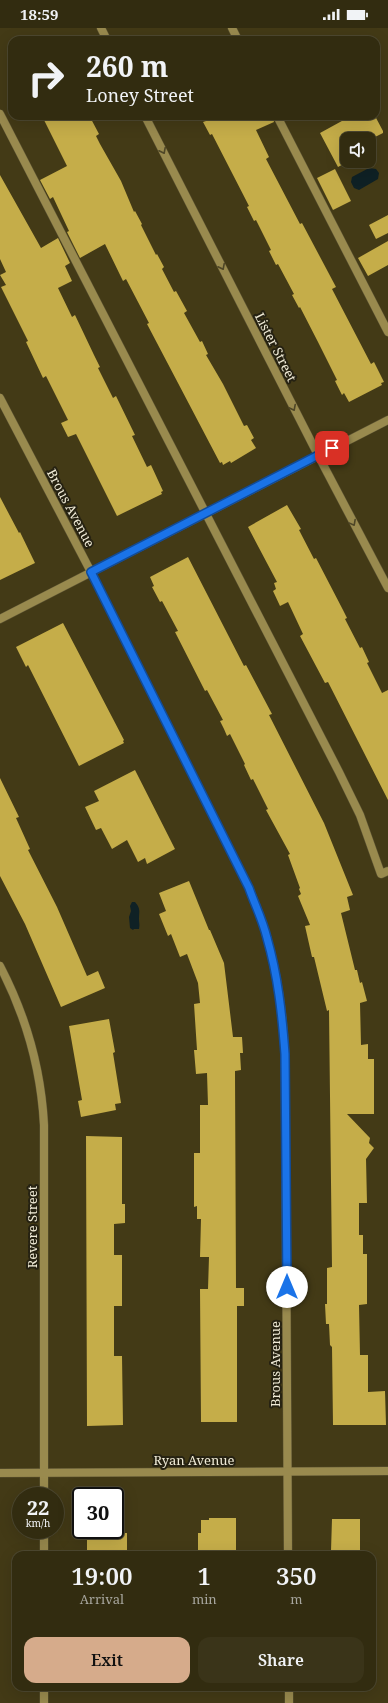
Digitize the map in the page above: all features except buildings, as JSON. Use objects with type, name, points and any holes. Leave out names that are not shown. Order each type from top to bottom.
[{"type":"street","points":[[0,114],[206,512],[360,815],[380,874],[388,871]]},
{"type":"street","name":"Lister Street","points":[[147,120],[318,455],[388,588]]},
{"type":"street","points":[[279,120],[388,332]]},
{"type":"street","name":"Brous Avenue","points":[[0,398],[91,572],[249,888],[267,937],[278,983],[283,1016],[285,1054],[288,1551]]},
{"type":"street","points":[[0,619],[388,420]]},
{"type":"street","name":"Revere Street","points":[[0,966],[15,995],[28,1035],[43,1094],[44,1487]]},
{"type":"street","name":"Ryan Avenue","points":[[0,1473],[388,1471]]},
{"type":"street","points":[[44,1539],[44,1551]]},
{"type":"street","points":[[44,1691],[44,1703]]},
{"type":"street","points":[[289,1691],[289,1703]]},
{"type":"shaded area","points":[[369,168],[376,169],[379,173],[378,179],[359,190],[354,188],[351,182],[352,177]]},
{"type":"shaded area","points":[[132,902],[135,902],[139,908],[139,929],[133,930],[130,928],[129,917]]},
{"type":"route","points":[[287,1287],[285,1054],[283,1016],[278,983],[267,937],[249,888],[91,572],[332,448]]}]
